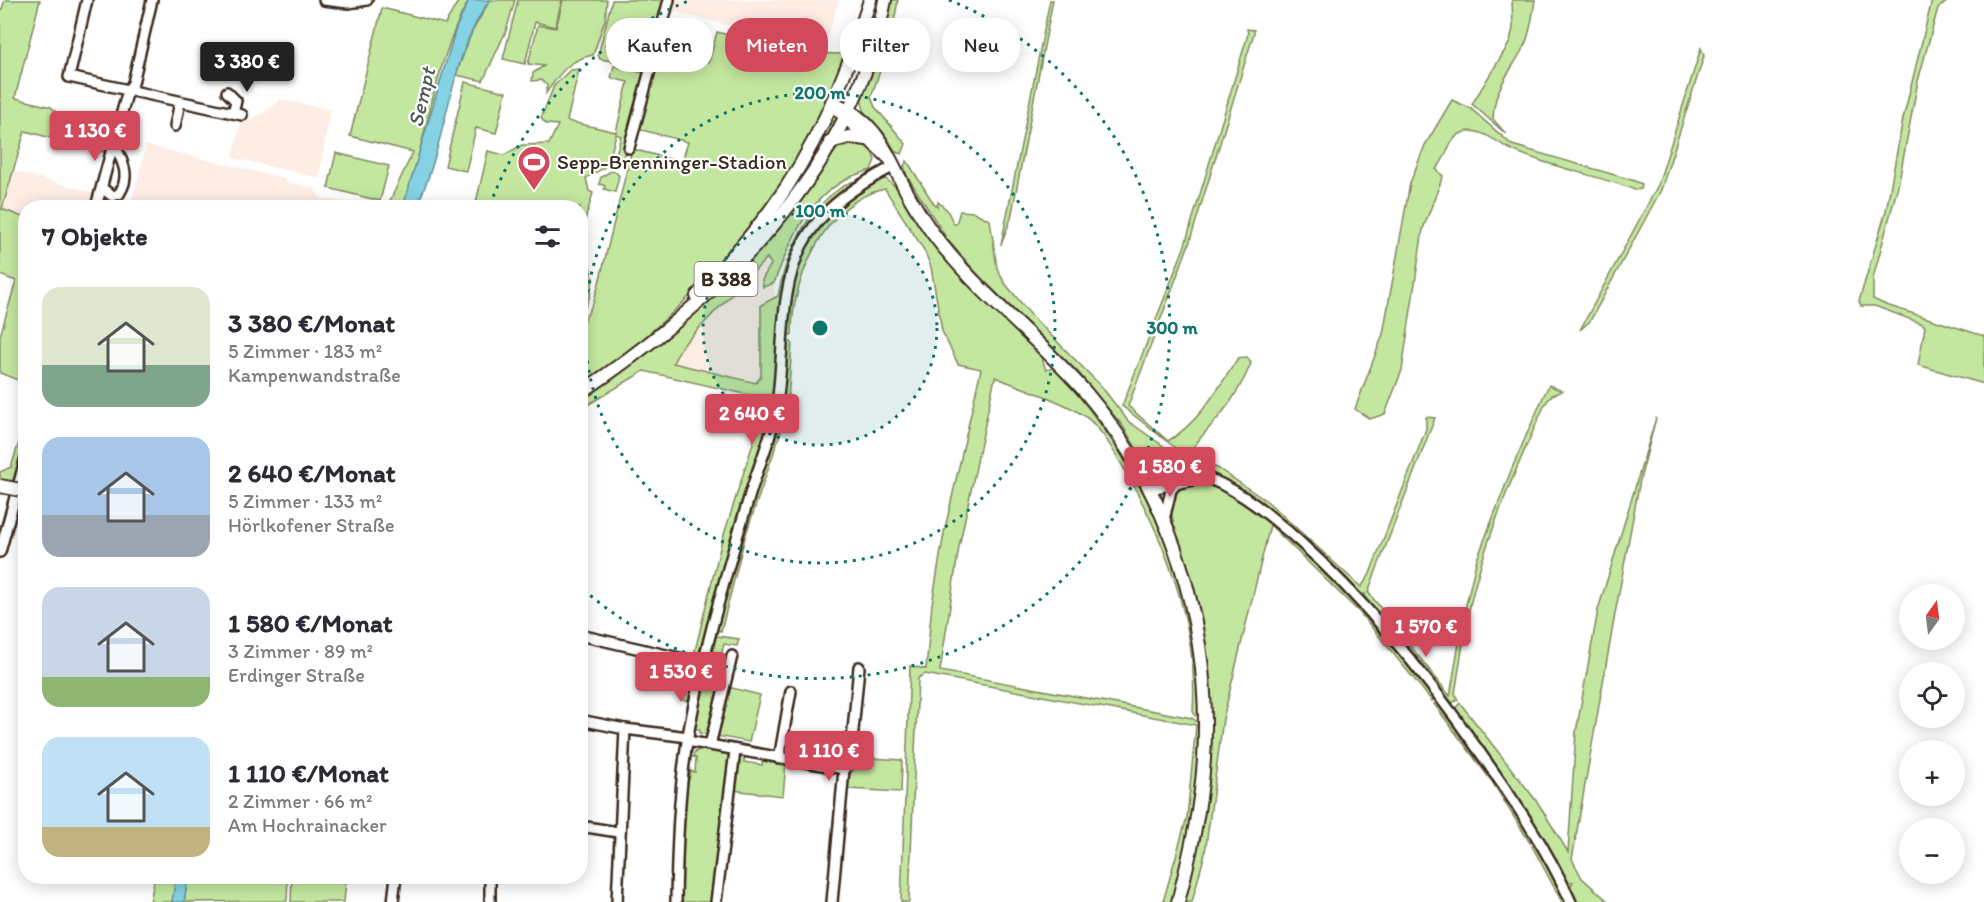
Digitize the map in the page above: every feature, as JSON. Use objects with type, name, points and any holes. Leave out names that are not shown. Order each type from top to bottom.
[{"type":"main road","name":"B 388","points":[[670,325],[773,207],[809,147],[832,102],[870,0]]},
{"type":"main road","name":"B 388","points":[[588,388],[615,370],[719,286],[749,256],[802,187],[846,113],[870,56],[885,0]]},
{"type":"main road","points":[[832,102],[846,113],[867,139],[892,163]]},
{"type":"main road","points":[[846,113],[860,116],[880,137],[915,205],[945,249],[1086,394],[1115,429],[1143,477],[1164,520],[1192,605],[1201,652],[1206,722],[1199,807],[1178,902]]},
{"type":"main road","points":[[830,142],[849,137],[867,139]]},
{"type":"main road","points":[[0,486],[18,489]]},
{"type":"street","points":[[87,0],[69,77],[238,114],[236,101],[227,92]]},
{"type":"street","points":[[98,200],[115,145],[128,90],[133,83],[152,0]]},
{"type":"street","points":[[324,0],[348,3],[367,0]]},
{"type":"street","points":[[629,148],[669,0]]},
{"type":"street","points":[[175,126],[180,102]]},
{"type":"street","points":[[102,188],[112,196],[119,194],[126,180],[126,172],[115,145]]},
{"type":"street","points":[[676,902],[688,739],[730,562],[772,427],[783,319],[796,260],[809,232],[830,208],[892,163]]},
{"type":"street","points":[[1143,477],[1177,473],[1196,474],[1240,495],[1272,517],[1352,592],[1450,709],[1507,791],[1547,855],[1571,902]]},
{"type":"street","points":[[1149,489],[1178,482],[1210,479]]},
{"type":"street","points":[[1164,520],[1171,490],[1178,482]]},
{"type":"street","points":[[0,552],[18,486]]},
{"type":"street","points":[[588,637],[705,664]]},
{"type":"street","points":[[710,745],[732,656]]},
{"type":"street","points":[[832,902],[844,769],[850,762],[859,667]]},
{"type":"street","points":[[779,759],[791,691]]},
{"type":"street","points":[[588,722],[688,739],[735,751],[844,769]]},
{"type":"street","points":[[617,902],[618,832],[625,729]]},
{"type":"street","points":[[716,902],[735,751]]},
{"type":"street","points":[[588,827],[618,832]]},
{"type":"street","points":[[393,902],[395,884]]},
{"type":"street","points":[[490,884],[490,902]]},
{"type":"shaded area","points":[[674,0],[839,0],[828,36],[828,18],[725,18],[725,24],[713,21],[713,18],[699,18],[671,11]]},
{"type":"shaded area","points":[[279,99],[330,110],[319,178],[233,158],[242,118],[251,120],[275,105]]},
{"type":"shaded area","points":[[146,145],[286,179],[286,182],[314,188],[320,198],[330,200],[132,200]]},
{"type":"shaded area","points":[[14,171],[93,193],[90,200],[18,200],[18,215],[2,209]]},
{"type":"shaded area","points":[[767,258],[771,264],[762,280],[763,287],[774,283],[775,299],[761,305],[761,376],[756,383],[673,363],[681,347]]},
{"type":"green space","points":[[5,0],[40,0],[15,98],[51,107],[59,115],[111,126],[104,152],[25,131],[2,209],[18,215],[18,380],[0,373],[0,336],[16,281],[0,275],[0,14]]},
{"type":"green space","points":[[459,0],[469,0],[448,47],[405,200],[390,200],[413,152],[350,136],[382,8],[445,24]]},
{"type":"green space","points":[[490,0],[515,0],[506,31],[483,81],[456,75],[471,34]]},
{"type":"green space","points":[[518,0],[562,0],[555,27],[535,22],[525,64],[503,59]]},
{"type":"green space","points":[[563,0],[607,0],[605,20],[593,55],[570,64],[546,93],[547,85],[541,80],[532,81],[533,73],[544,66],[528,64],[538,25],[556,28]]},
{"type":"green space","points":[[612,0],[667,0],[662,18],[607,18]]},
{"type":"green space","points":[[891,0],[898,0],[895,18],[887,18]]},
{"type":"green space","points":[[1050,0],[1053,0],[1011,218],[1001,245]]},
{"type":"green space","points":[[1512,0],[1535,0],[1526,42],[1500,87],[1494,107],[1493,119],[1506,134],[1472,104],[1510,42],[1513,28]]},
{"type":"green space","points":[[1932,0],[1948,1],[1938,8],[1918,81],[1898,186],[1873,278],[1873,299],[1984,336],[1984,384],[1918,365],[1925,327],[1923,324],[1875,306],[1861,306],[1859,301],[1886,211],[1903,119]]},
{"type":"green space","points":[[606,24],[606,60],[600,59],[598,55]]},
{"type":"green space","points":[[1247,29],[1254,30],[1254,33],[1189,244],[1128,406],[1168,441],[1199,414],[1238,358],[1247,357],[1251,363],[1238,389],[1189,454],[1219,469],[1268,502],[1361,587],[1369,576],[1418,450],[1426,429],[1426,417],[1435,418],[1368,592],[1450,696],[1464,613],[1476,562],[1512,468],[1549,385],[1562,391],[1552,395],[1545,404],[1497,518],[1471,602],[1455,693],[1458,700],[1449,704],[1366,602],[1365,594],[1359,594],[1327,563],[1204,471],[1197,461],[1178,450],[1122,406],[1184,248],[1248,34]]},
{"type":"green space","points":[[717,32],[725,34],[725,72],[828,72],[828,54],[840,54],[840,71],[800,154],[740,241],[705,281],[666,318],[625,354],[588,382],[588,313],[599,283],[632,149],[682,162],[688,142],[638,129],[652,72],[713,72],[713,47]]},
{"type":"green space","points":[[1701,48],[1704,56],[1661,190],[1590,321],[1580,330],[1658,185]]},
{"type":"green space","points":[[579,69],[567,121],[616,132],[628,82],[611,78],[612,72],[639,72],[644,76],[622,162],[618,165],[619,159],[615,158],[621,136],[616,134],[608,165],[586,178],[589,191],[593,193],[588,210],[588,200],[477,200],[488,151],[504,155],[522,145],[549,144],[558,125],[546,124],[541,118],[554,86],[570,70]]},
{"type":"green space","points":[[869,72],[880,72],[871,97],[875,107],[906,144],[902,154],[896,152],[884,133],[865,113],[860,96]]},
{"type":"green space","points":[[465,82],[506,92],[496,133],[476,128],[466,171],[445,166]]},
{"type":"green space","points":[[1452,100],[1470,108],[1512,145],[1632,180],[1642,184],[1641,189],[1635,190],[1523,155],[1474,131],[1457,136],[1436,169],[1443,176],[1423,229],[1402,370],[1385,414],[1370,419],[1355,409],[1383,334],[1410,183],[1425,145]]},
{"type":"green space","points":[[835,120],[835,125],[795,187],[753,242],[828,124]]},
{"type":"green space","points":[[845,142],[868,147],[875,160],[871,170],[848,178],[820,199],[809,212],[793,239],[774,283],[763,287],[762,280],[771,264],[767,258],[681,347],[673,363],[756,383],[761,376],[761,305],[778,296],[791,251],[815,210],[841,187],[860,181],[838,197],[811,224],[792,258],[781,299],[775,384],[769,425],[729,547],[691,702],[683,700],[721,544],[767,399],[644,371],[588,405],[588,395],[665,337],[742,266],[766,240]]},
{"type":"green space","points":[[336,153],[389,166],[380,200],[328,188]]},
{"type":"green space","points":[[907,161],[934,204],[937,207],[938,202],[947,210],[954,224],[956,224],[960,211],[974,212],[990,220],[997,268],[1004,282],[1031,315],[1101,386],[1128,421],[1186,462],[1188,467],[1161,469],[1146,464],[1122,425],[1078,372],[982,279],[947,239],[907,176],[904,166]]},
{"type":"green space","points":[[611,171],[616,172],[619,176],[615,192],[604,189],[605,186],[599,184],[601,177]]},
{"type":"green space","points":[[880,179],[886,179],[898,189],[926,233],[958,274],[1040,353],[1046,370],[1053,368],[1061,374],[1087,406],[1131,471],[1164,538],[1188,613],[1197,661],[1199,713],[1195,716],[1193,711],[1190,647],[1176,583],[1152,522],[1114,451],[1100,431],[1083,415],[1051,399],[995,377],[959,547],[940,671],[1192,718],[1200,724],[1195,804],[1174,902],[1163,902],[1187,817],[1196,725],[925,674],[918,678],[909,902],[901,902],[910,666],[926,669],[932,604],[944,533],[981,369],[958,364],[942,331],[931,267],[924,250],[885,189],[864,196],[845,209],[829,226],[805,268],[793,314],[792,335],[787,335],[794,285],[800,263],[810,242],[822,223],[837,206]]},
{"type":"green space","points":[[588,258],[593,278],[588,301]]},
{"type":"green space","points":[[789,341],[792,343],[788,402],[783,425],[745,537],[721,631],[716,630],[743,526],[770,447],[785,349]]},
{"type":"green space","points":[[1656,418],[1640,480],[1572,859],[1582,878],[1609,902],[1575,902],[1569,888],[1573,882],[1566,881],[1454,710],[1460,703],[1538,803],[1568,852],[1576,732],[1598,610]]},
{"type":"green space","points":[[18,446],[18,471],[15,481],[0,480],[0,472],[11,467]]},
{"type":"green space","points":[[1201,482],[1225,491],[1256,512],[1328,574],[1394,644],[1434,698],[1432,701],[1360,613],[1270,525],[1223,719],[1205,853],[1192,902],[1183,902],[1209,746],[1179,547],[1170,507],[1179,487]]},
{"type":"green space","points":[[717,636],[739,639],[737,646],[724,644],[721,656],[727,665],[709,735],[699,733],[700,730],[694,728],[714,638]]},
{"type":"green space","points":[[728,687],[760,695],[749,742],[716,736]]},
{"type":"green space","points":[[1439,702],[1492,775],[1490,779],[1434,704]]},
{"type":"green space","points":[[703,748],[727,753],[730,761],[713,902],[679,902],[685,795],[691,771],[695,772],[694,754]]},
{"type":"green space","points":[[745,756],[744,762],[762,765],[763,759],[786,763],[783,796],[732,790],[738,758]]},
{"type":"green space","points":[[855,757],[902,760],[901,792],[848,789],[847,778],[853,771]]},
{"type":"green space","points":[[1491,780],[1494,780],[1532,837],[1530,843]]},
{"type":"green space","points":[[1536,845],[1567,902],[1562,902],[1532,846]]},
{"type":"green space","points":[[153,884],[175,884],[172,902],[150,902]]},
{"type":"green space","points":[[187,884],[288,884],[287,901],[184,902]]},
{"type":"green space","points":[[292,884],[346,884],[344,902],[291,902]]},
{"type":"water","points":[[469,0],[490,0],[469,38],[455,78],[433,163],[420,200],[405,200],[456,28]]},
{"type":"water","points":[[175,884],[187,884],[184,902],[172,902]]},
{"type":"place","name":"Sepp-Brenninger-Stadion","points":[[534,191]]},
{"type":"water label","name":"Sempt","points":[[421,97]]}]
